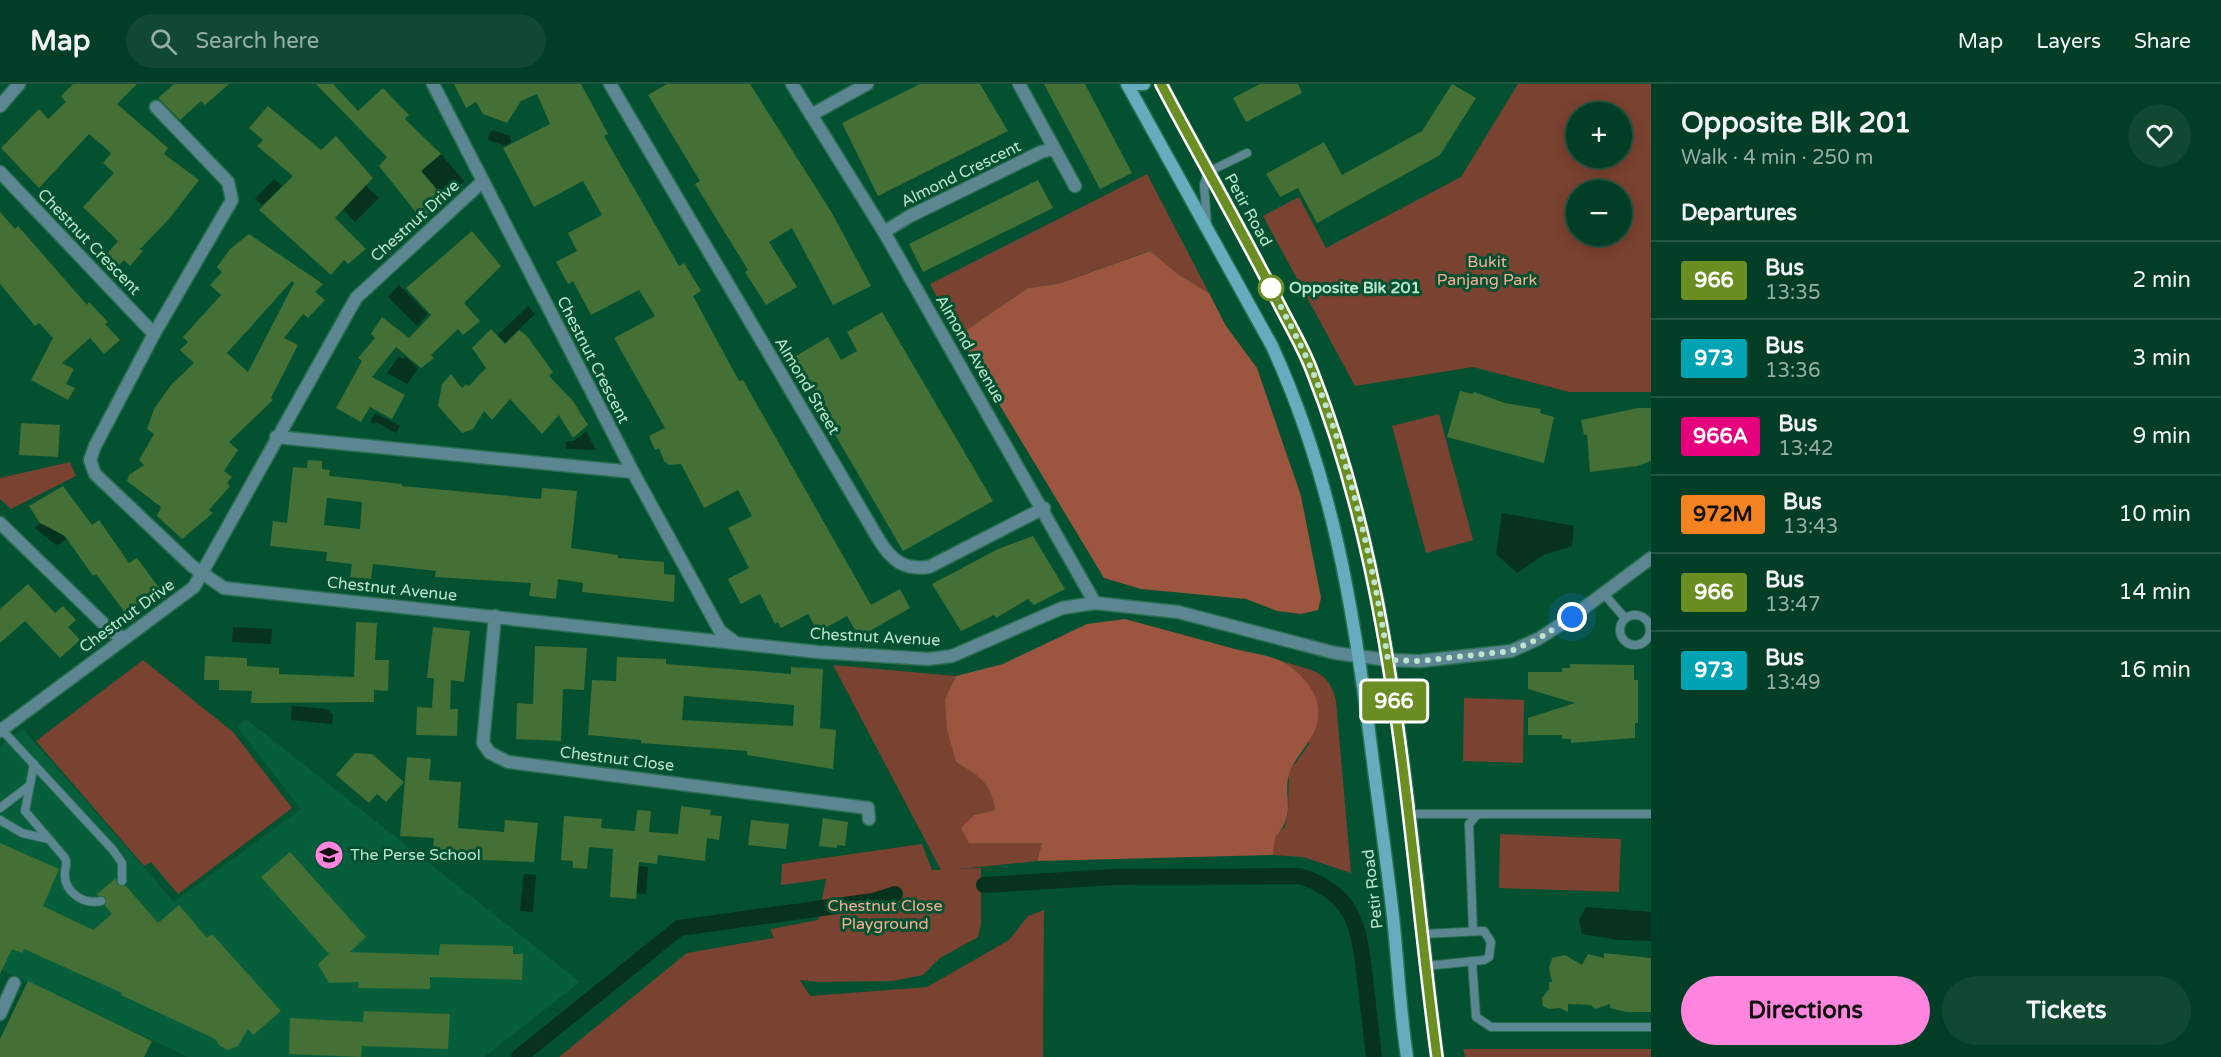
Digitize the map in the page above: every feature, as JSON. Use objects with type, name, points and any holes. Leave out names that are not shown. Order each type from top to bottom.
[{"type":"main road","name":"Petir Road","points":[[1128,84],[1272,346],[1314,452],[1328,496],[1353,609],[1391,902],[1407,1057]]},
{"type":"main road","points":[[1135,84],[1144,84]]},
{"type":"main road","name":"Petir Road","points":[[1161,84],[1256,257],[1311,368],[1352,489],[1380,604],[1437,1057]]},
{"type":"street","points":[[0,106],[19,84]]},
{"type":"street","name":"Chestnut Crescent","points":[[433,84],[633,472],[720,631],[736,643]]},
{"type":"street","name":"Almond Street","points":[[610,84],[879,540],[897,563],[913,569],[929,567],[1044,508]]},
{"type":"street","name":"Almond Avenue","points":[[792,84],[884,232],[1044,508],[1095,603]]},
{"type":"street","points":[[811,115],[867,84]]},
{"type":"street","points":[[1019,84],[1075,186]]},
{"type":"street","points":[[156,106],[228,183],[232,194],[230,206],[154,334],[92,453],[92,467],[96,474],[201,574]]},
{"type":"street","name":"Almond Crescent","points":[[884,232],[910,216],[1041,152],[1054,149]]},
{"type":"street","name":"Chestnut Crescent","points":[[0,172],[154,334]]},
{"type":"street","name":"Chestnut Drive","points":[[1,730],[194,587],[276,437],[356,298],[482,182]]},
{"type":"street","points":[[276,437],[633,472]]},
{"type":"street","points":[[0,523],[112,632],[124,638]]},
{"type":"street","name":"Chestnut Avenue","points":[[201,574],[224,588],[736,643],[928,659],[952,656],[1062,608],[1095,603],[1178,612],[1335,653],[1388,660],[1420,661],[1511,651],[1559,626],[1651,558]]},
{"type":"street","name":"Chestnut Close","points":[[495,616],[483,743],[490,753],[508,762],[868,808],[869,819]]},
{"type":"street","points":[[0,1014],[14,983]]},
{"type":"lane","points":[[1208,227],[1204,185],[1208,172],[1247,153]]},
{"type":"lane","points":[[1603,593],[1624,618]]},
{"type":"lane","points":[[1639,615],[1647,620],[1650,634],[1644,642],[1634,646],[1624,642],[1619,633],[1624,618],[1639,615]]},
{"type":"lane","points":[[1,730],[113,850],[122,863],[122,881]]},
{"type":"lane","points":[[34,764],[25,811],[67,861],[64,873],[71,891],[85,901],[101,901]]},
{"type":"lane","points":[[0,808],[29,786]]},
{"type":"lane","points":[[1408,814],[1476,816],[1651,814]]},
{"type":"lane","points":[[1473,931],[1469,824],[1476,816]]},
{"type":"lane","points":[[0,820],[22,833],[48,839]]},
{"type":"lane","points":[[1422,934],[1484,931],[1488,935],[1491,952],[1484,960],[1426,966]]},
{"type":"lane","points":[[1472,961],[1476,1017],[1491,1027],[1651,1027]]},
{"type":"shaded area","points":[[493,130],[510,136],[511,142],[506,146],[488,140]]},
{"type":"shaded area","points":[[441,154],[464,181],[446,200],[421,171]]},
{"type":"shaded area","points":[[274,179],[282,186],[262,205],[255,199]]},
{"type":"shaded area","points":[[365,185],[379,198],[355,222],[343,209]]},
{"type":"shaded area","points":[[1150,251],[1179,275],[1209,293],[1226,326],[1257,368],[1301,496],[1321,598],[1318,610],[1301,614],[1277,611],[1246,599],[1141,589],[1104,578],[958,336],[1028,288],[1058,284]]},
{"type":"shaded area","points":[[399,285],[428,314],[417,326],[388,297]]},
{"type":"shaded area","points":[[528,306],[535,314],[505,343],[498,335]]},
{"type":"shaded area","points":[[399,356],[403,359],[406,357],[418,369],[407,384],[387,373]]},
{"type":"shaded area","points":[[375,413],[400,426],[396,433],[376,422],[374,424],[370,422]]},
{"type":"shaded area","points":[[586,431],[596,450],[566,449],[566,441],[574,441]]},
{"type":"shaded area","points":[[1502,513],[1574,526],[1572,546],[1543,555],[1517,573],[1496,554]]},
{"type":"shaded area","points":[[46,519],[66,539],[57,546],[35,528]]},
{"type":"shaded area","points":[[1125,619],[1278,660],[1295,670],[1311,688],[1318,708],[1316,726],[1295,761],[1288,778],[1288,811],[1282,828],[1275,837],[1273,855],[1037,861],[1042,843],[969,843],[961,828],[974,815],[995,810],[987,786],[971,771],[956,762],[947,729],[945,699],[956,676],[1003,664],[1087,624]]},
{"type":"shaded area","points":[[233,627],[272,629],[271,644],[232,642]]},
{"type":"shaded area","points":[[292,706],[326,709],[333,714],[332,724],[291,720]]},
{"type":"shaded area","name":"The Perse School","points":[[246,719],[580,982],[484,1057],[188,1057],[0,969],[0,746],[23,729],[174,902],[301,809],[237,727]]},
{"type":"shaded area","points":[[639,866],[648,867],[646,894],[637,893],[637,888],[623,887],[638,871]]},
{"type":"shaded area","points":[[524,874],[536,875],[533,912],[520,911]]},
{"type":"shaded area","points":[[1586,907],[1651,912],[1651,941],[1619,940],[1582,934],[1579,920]]},
{"type":"green space","name":"Bukit Panjang Park","points":[[1518,84],[1651,84],[1651,392],[1569,392],[1473,367],[1355,386],[1263,216],[1299,197],[1326,248],[1461,177]]},
{"type":"green space","points":[[1147,174],[1209,293],[1179,275],[1149,251],[1058,284],[1028,288],[958,336],[930,284]]},
{"type":"green space","points":[[1439,414],[1473,540],[1426,553],[1392,426]]},
{"type":"green space","points":[[70,462],[76,476],[11,509],[0,499],[0,478]]},
{"type":"green space","points":[[143,660],[233,732],[292,808],[178,894],[151,862],[144,866],[36,741]]},
{"type":"green space","points":[[1282,661],[1317,673],[1329,683],[1333,691],[1336,701],[1351,873],[1303,857],[1273,855],[1274,837],[1285,827],[1288,813],[1289,772],[1309,744],[1304,679]]},
{"type":"green space","name":"Chestnut Close Playground","points":[[833,665],[956,676],[945,699],[956,762],[972,771],[983,781],[993,800],[995,810],[974,815],[969,843],[1042,843],[1037,861],[960,869],[981,868],[981,924],[978,937],[940,958],[923,975],[893,981],[800,980],[810,996],[927,987],[1009,940],[1028,916],[1044,910],[1043,1057],[559,1057],[687,953],[773,938],[771,929],[818,920],[826,879],[781,885],[782,864],[922,844],[932,870],[941,870]]},
{"type":"green space","points":[[1464,698],[1524,700],[1523,763],[1463,761]]},
{"type":"green space","points":[[1500,834],[1621,839],[1619,892],[1499,888]]},
{"type":"green space","points":[[1463,1049],[1651,1049],[1651,1057],[1465,1057]]},
{"type":"building","points":[[73,84],[137,84],[117,104],[168,148],[164,154],[199,180],[169,219],[140,249],[143,251],[130,266],[124,260],[118,266],[106,255],[118,241],[83,207],[114,173],[103,163],[111,153],[89,134],[39,188],[1,148],[39,109],[48,119],[66,102],[61,96]]},
{"type":"building","points":[[174,84],[229,84],[205,105],[201,101],[180,120],[158,98]]},
{"type":"building","points":[[316,84],[333,84],[358,111],[383,88],[409,115],[405,119],[441,154],[421,171],[446,200],[422,220],[379,166],[387,157]]},
{"type":"building","points":[[454,84],[581,84],[608,134],[604,136],[679,266],[684,263],[701,291],[693,296],[739,381],[743,380],[871,605],[900,589],[910,608],[859,637],[847,616],[818,632],[808,614],[781,628],[778,622],[775,624],[760,594],[741,604],[728,579],[749,568],[728,528],[752,516],[738,490],[704,508],[681,464],[669,465],[664,461],[659,448],[655,450],[649,436],[665,428],[614,338],[655,316],[639,290],[591,315],[573,281],[568,284],[556,262],[577,251],[568,233],[602,215],[583,181],[534,207],[503,148],[550,124],[537,94],[521,101],[507,123],[483,114],[476,102],[466,108]]},
{"type":"building","points":[[667,84],[750,84],[832,213],[871,286],[833,305],[792,228],[769,242],[797,287],[766,305],[745,272],[748,270],[695,184],[700,181],[648,95]]},
{"type":"building","points":[[920,84],[980,84],[1008,131],[878,196],[842,123]]},
{"type":"building","points":[[1044,84],[1085,84],[1132,173],[1100,189]]},
{"type":"building","points":[[1260,84],[1298,84],[1302,93],[1246,122],[1233,98]]},
{"type":"building","points":[[1452,84],[1476,98],[1440,155],[1317,223],[1298,188],[1280,197],[1266,174],[1324,142],[1342,175],[1422,131]]},
{"type":"building","points":[[268,106],[321,150],[336,136],[373,178],[335,218],[366,249],[348,264],[344,260],[331,275],[259,210],[293,176],[257,146],[263,140],[249,128]]},
{"type":"building","points":[[1038,180],[1053,208],[923,272],[909,244]]},
{"type":"building","points":[[0,212],[15,229],[18,226],[87,305],[89,302],[108,322],[105,324],[120,340],[104,354],[90,338],[62,363],[74,369],[66,384],[75,388],[68,400],[31,380],[53,338],[39,323],[35,326],[0,284]]},
{"type":"building","points":[[472,231],[501,266],[464,303],[480,321],[463,335],[458,329],[431,355],[434,358],[421,368],[396,347],[372,377],[405,395],[392,419],[370,407],[361,422],[336,408],[362,361],[358,358],[375,338],[371,334],[382,317],[409,338],[431,315],[406,288]]},
{"type":"building","points":[[249,234],[323,284],[315,292],[325,300],[308,318],[303,314],[284,338],[298,345],[271,398],[273,400],[229,442],[238,450],[224,471],[232,477],[227,483],[230,486],[209,510],[213,513],[182,539],[157,516],[161,507],[127,481],[129,475],[144,465],[139,460],[154,434],[147,429],[154,409],[171,385],[194,363],[180,350],[188,342],[183,337],[221,295],[210,285],[222,272],[217,267],[230,249]],"holes":[[[292,281],[294,283],[248,372],[227,353]]]},
{"type":"building","points":[[882,312],[993,501],[903,551],[791,359],[828,337],[841,360],[857,351],[847,332]]},
{"type":"building","points":[[491,329],[505,344],[519,330],[527,336],[553,372],[549,376],[573,401],[588,425],[573,438],[559,415],[542,434],[510,399],[492,420],[484,411],[473,429],[462,433],[438,406],[442,384],[451,374],[462,388],[466,384],[469,386],[486,368],[472,348]]},
{"type":"building","points":[[1460,391],[1473,394],[1474,392],[1505,403],[1541,409],[1540,413],[1554,417],[1544,463],[1447,437]]},
{"type":"building","points":[[1638,408],[1651,408],[1651,461],[1637,466],[1590,472],[1587,434],[1584,435],[1581,420]]},
{"type":"building","points":[[21,423],[60,425],[58,457],[19,455]]},
{"type":"building","points":[[308,460],[322,461],[322,469],[330,470],[329,476],[402,484],[402,486],[541,499],[542,488],[577,491],[571,548],[618,555],[618,558],[664,562],[664,574],[675,575],[674,602],[582,592],[583,583],[558,579],[556,599],[529,596],[531,583],[435,577],[436,571],[373,564],[371,579],[350,577],[352,564],[326,561],[327,552],[270,546],[273,521],[287,523],[293,467],[307,468]],"holes":[[[327,498],[362,502],[360,529],[324,525]]]},
{"type":"building","points":[[63,486],[92,525],[99,520],[129,563],[137,558],[160,589],[126,614],[96,574],[93,576],[65,536],[40,523],[29,506]]},
{"type":"building","points":[[1033,536],[1065,589],[1034,605],[1028,599],[996,618],[994,615],[961,631],[932,584],[998,549]]},
{"type":"building","points":[[28,584],[55,613],[63,606],[76,620],[68,627],[80,640],[60,658],[25,621],[0,643],[0,609]]},
{"type":"building","points":[[356,622],[377,623],[375,660],[389,660],[388,691],[374,690],[374,702],[251,703],[252,691],[219,690],[219,680],[204,680],[205,656],[247,658],[247,666],[279,668],[279,674],[354,677]]},
{"type":"building","points":[[433,627],[470,631],[464,682],[451,680],[450,709],[458,709],[457,736],[416,735],[417,707],[432,708],[434,678],[427,678]]},
{"type":"building","points":[[535,646],[587,648],[584,690],[563,689],[561,741],[516,739],[517,703],[533,704]]},
{"type":"building","points":[[617,657],[666,659],[666,664],[791,674],[791,667],[823,669],[820,728],[836,730],[833,769],[747,755],[747,751],[641,743],[641,740],[588,735],[592,680],[616,681]],"holes":[[[684,696],[794,705],[793,726],[682,720]]]},
{"type":"building","points":[[1570,664],[1634,665],[1634,680],[1638,680],[1638,723],[1635,723],[1635,738],[1571,743],[1571,739],[1562,739],[1562,735],[1528,735],[1528,718],[1575,703],[1528,689],[1528,672],[1562,672],[1562,668],[1570,668]]},
{"type":"building","points":[[355,753],[372,754],[404,782],[386,802],[377,794],[369,803],[336,775]]},
{"type":"building","points":[[407,757],[431,759],[429,780],[461,782],[458,828],[504,832],[505,820],[538,823],[534,862],[432,858],[434,838],[400,836]]},
{"type":"building","points":[[681,806],[711,810],[710,815],[722,816],[719,840],[707,838],[705,861],[658,855],[657,864],[639,862],[636,899],[610,897],[613,849],[589,847],[587,869],[573,868],[573,861],[561,860],[564,816],[602,819],[601,828],[635,831],[637,810],[651,811],[649,832],[678,834]]},
{"type":"building","points":[[823,818],[848,822],[845,846],[837,845],[837,848],[819,846]]},
{"type":"building","points":[[751,820],[789,824],[786,849],[748,845]]},
{"type":"building","points":[[0,843],[59,869],[43,906],[93,930],[112,914],[105,906],[105,897],[96,895],[116,878],[117,884],[126,886],[158,923],[179,905],[207,938],[212,934],[281,1011],[253,1035],[248,1029],[238,1046],[228,1050],[220,1046],[215,1039],[121,995],[122,993],[24,949],[22,953],[12,949],[0,974]]},
{"type":"building","points":[[290,852],[366,937],[350,952],[439,955],[440,944],[513,946],[513,954],[523,954],[522,980],[430,977],[430,989],[358,988],[359,982],[329,983],[318,964],[329,954],[261,877]]},
{"type":"building","points":[[1604,953],[1651,958],[1651,1012],[1626,1012],[1610,1008],[1610,1004],[1595,1009],[1591,1005],[1568,1004],[1568,1012],[1560,1008],[1549,1009],[1543,1006],[1542,998],[1549,989],[1549,982],[1552,982],[1549,968],[1552,958],[1565,955],[1582,965],[1588,954],[1604,958]]},
{"type":"building","points":[[28,981],[152,1041],[144,1057],[0,1057],[0,1039]]},
{"type":"building","points":[[364,1011],[450,1014],[448,1049],[362,1046],[361,1057],[289,1054],[290,1018],[363,1022]]},
{"type":"waterway","points":[[984,885],[1113,877],[1299,876],[1318,883],[1343,902],[1356,928],[1363,960],[1374,1057]]},
{"type":"waterway","points":[[519,1057],[679,928],[873,901],[895,894]]},
{"type":"bus line","name":"966","points":[[1161,84],[1256,257],[1311,368],[1352,489],[1380,604],[1393,691],[1437,1057]]},
{"type":"place","name":"Opposite Blk 201","points":[[1271,288]]},
{"type":"place","name":"The Perse School","points":[[329,855]]},
{"type":"route","points":[[1271,288],[1311,368],[1334,431],[1352,489],[1380,604],[1388,660],[1420,661],[1511,651],[1538,639],[1572,617]]}]
